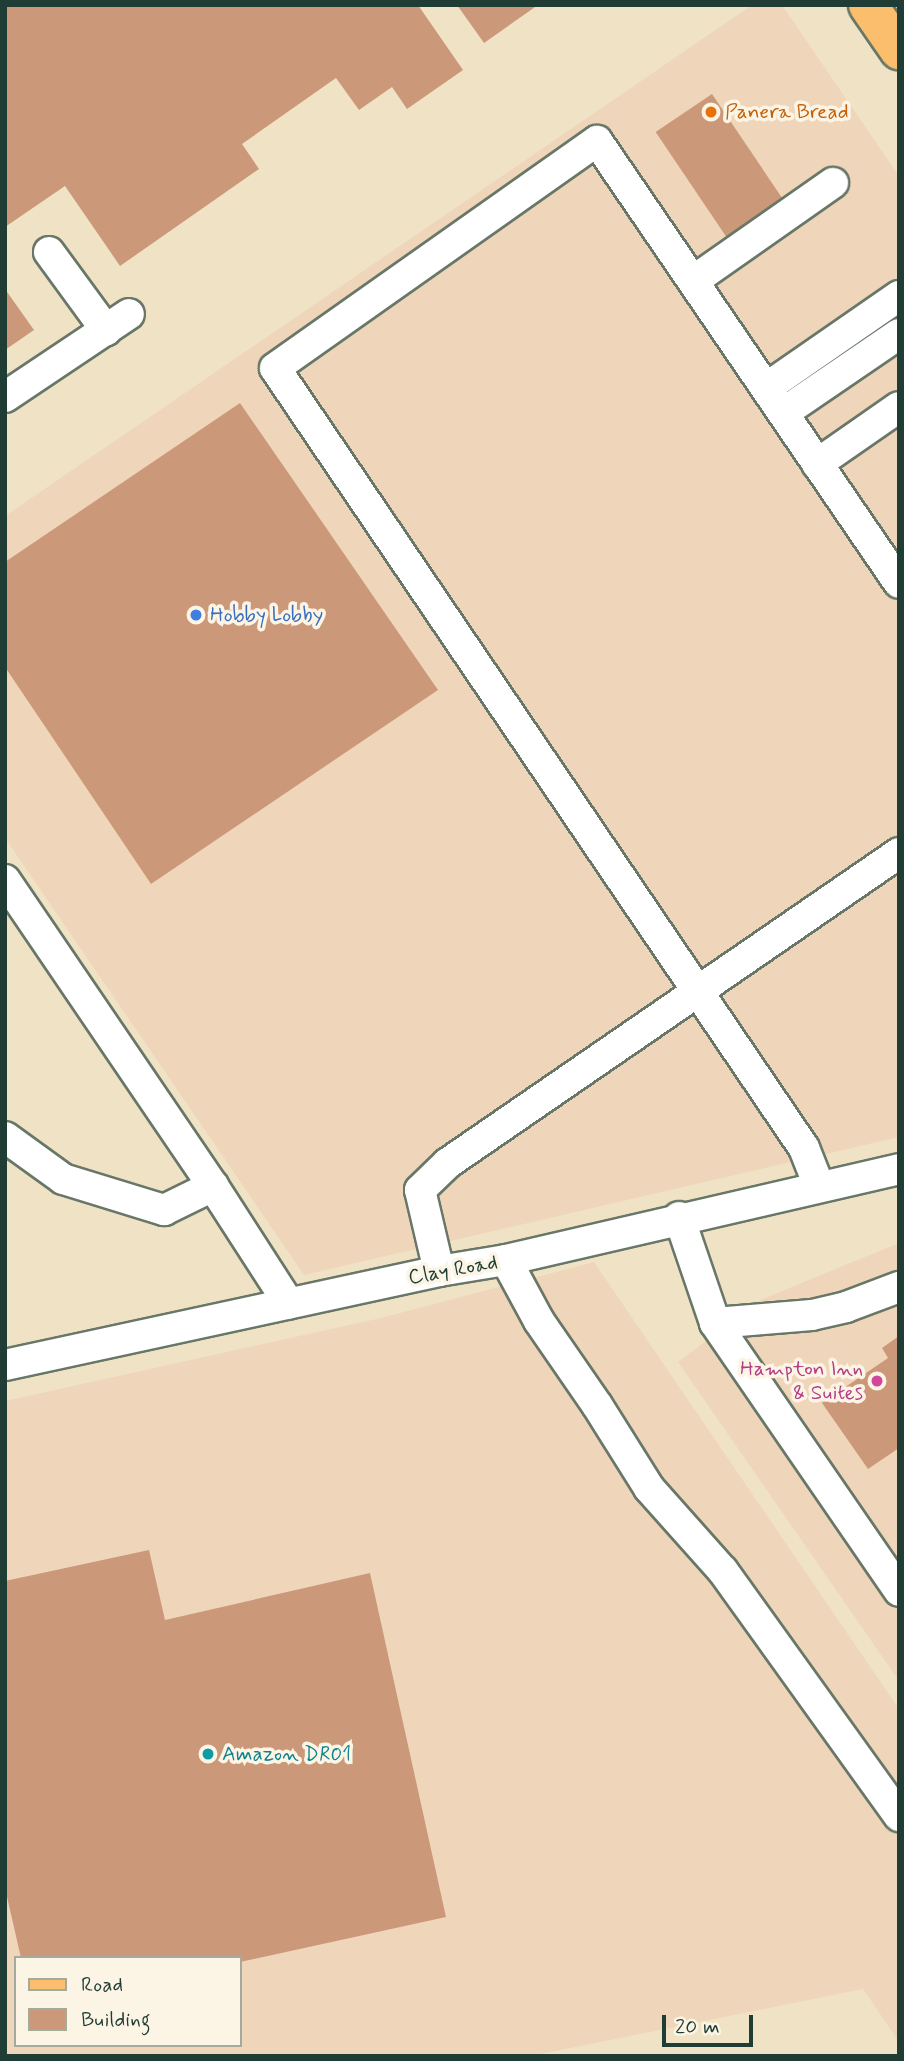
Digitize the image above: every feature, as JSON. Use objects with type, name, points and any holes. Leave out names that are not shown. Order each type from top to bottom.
[{"type":"main road","points":[[868,5],[899,51]]},
{"type":"street","points":[[819,1186],[804,1148],[275,368],[597,141],[899,583]]},
{"type":"street","points":[[693,281],[833,183]]},
{"type":"street","points":[[5,397],[117,322],[49,252]]},
{"type":"street","points":[[766,388],[899,296]]},
{"type":"street","points":[[783,413],[899,334]]},
{"type":"street","points":[[817,464],[899,407]]},
{"type":"street","points":[[439,1271],[420,1190],[448,1163],[899,853]]},
{"type":"street","points":[[5,880],[213,1186],[289,1304]]},
{"type":"street","points":[[5,1137],[63,1179],[164,1209],[213,1186]]},
{"type":"street","name":"Clay Road","points":[[5,1365],[439,1271],[506,1260],[679,1217],[899,1169]]},
{"type":"street","points":[[679,1217],[715,1324],[899,1591]]},
{"type":"street","points":[[506,1260],[539,1321],[597,1405],[649,1488],[723,1571],[899,1816]]},
{"type":"street","points":[[715,1324],[812,1315],[846,1307],[899,1287]]},
{"type":"shaded area","points":[[752,5],[782,5],[899,176],[899,1137],[304,1275],[5,838],[5,516]]},
{"type":"shaded area","points":[[899,1243],[899,1681],[678,1362],[760,1300]]},
{"type":"shaded area","points":[[594,1262],[899,1709],[899,2042],[863,1989],[531,2056],[5,2056],[5,1401],[381,1318]]},
{"type":"building","points":[[5,5],[418,5],[463,70],[407,109],[392,87],[359,110],[336,78],[242,144],[259,169],[120,266],[65,186],[5,227]]},
{"type":"building","points":[[457,5],[538,5],[484,43]]},
{"type":"building","points":[[712,94],[787,206],[731,244],[656,132]]},
{"type":"building","points":[[5,289],[34,330],[5,350]]},
{"type":"building","name":"Hobby Lobby","points":[[240,403],[438,690],[151,884],[5,667],[5,562]]},
{"type":"building","name":"Hampton Inn & Suites","points":[[899,1336],[899,1448],[868,1469],[822,1403],[888,1358],[882,1348]]},
{"type":"building","name":"Amazon DR01","points":[[149,1550],[165,1620],[370,1573],[446,1917],[242,1962],[242,1956],[21,1956],[5,1888],[5,1581]]},
{"type":"place","name":"Panera Bread","points":[[711,112]]},
{"type":"place","name":"Hobby Lobby","points":[[196,615]]},
{"type":"place","name":"Hampton Inn & Suites","points":[[877,1381]]},
{"type":"place","name":"Amazon DR01","points":[[208,1754]]}]
